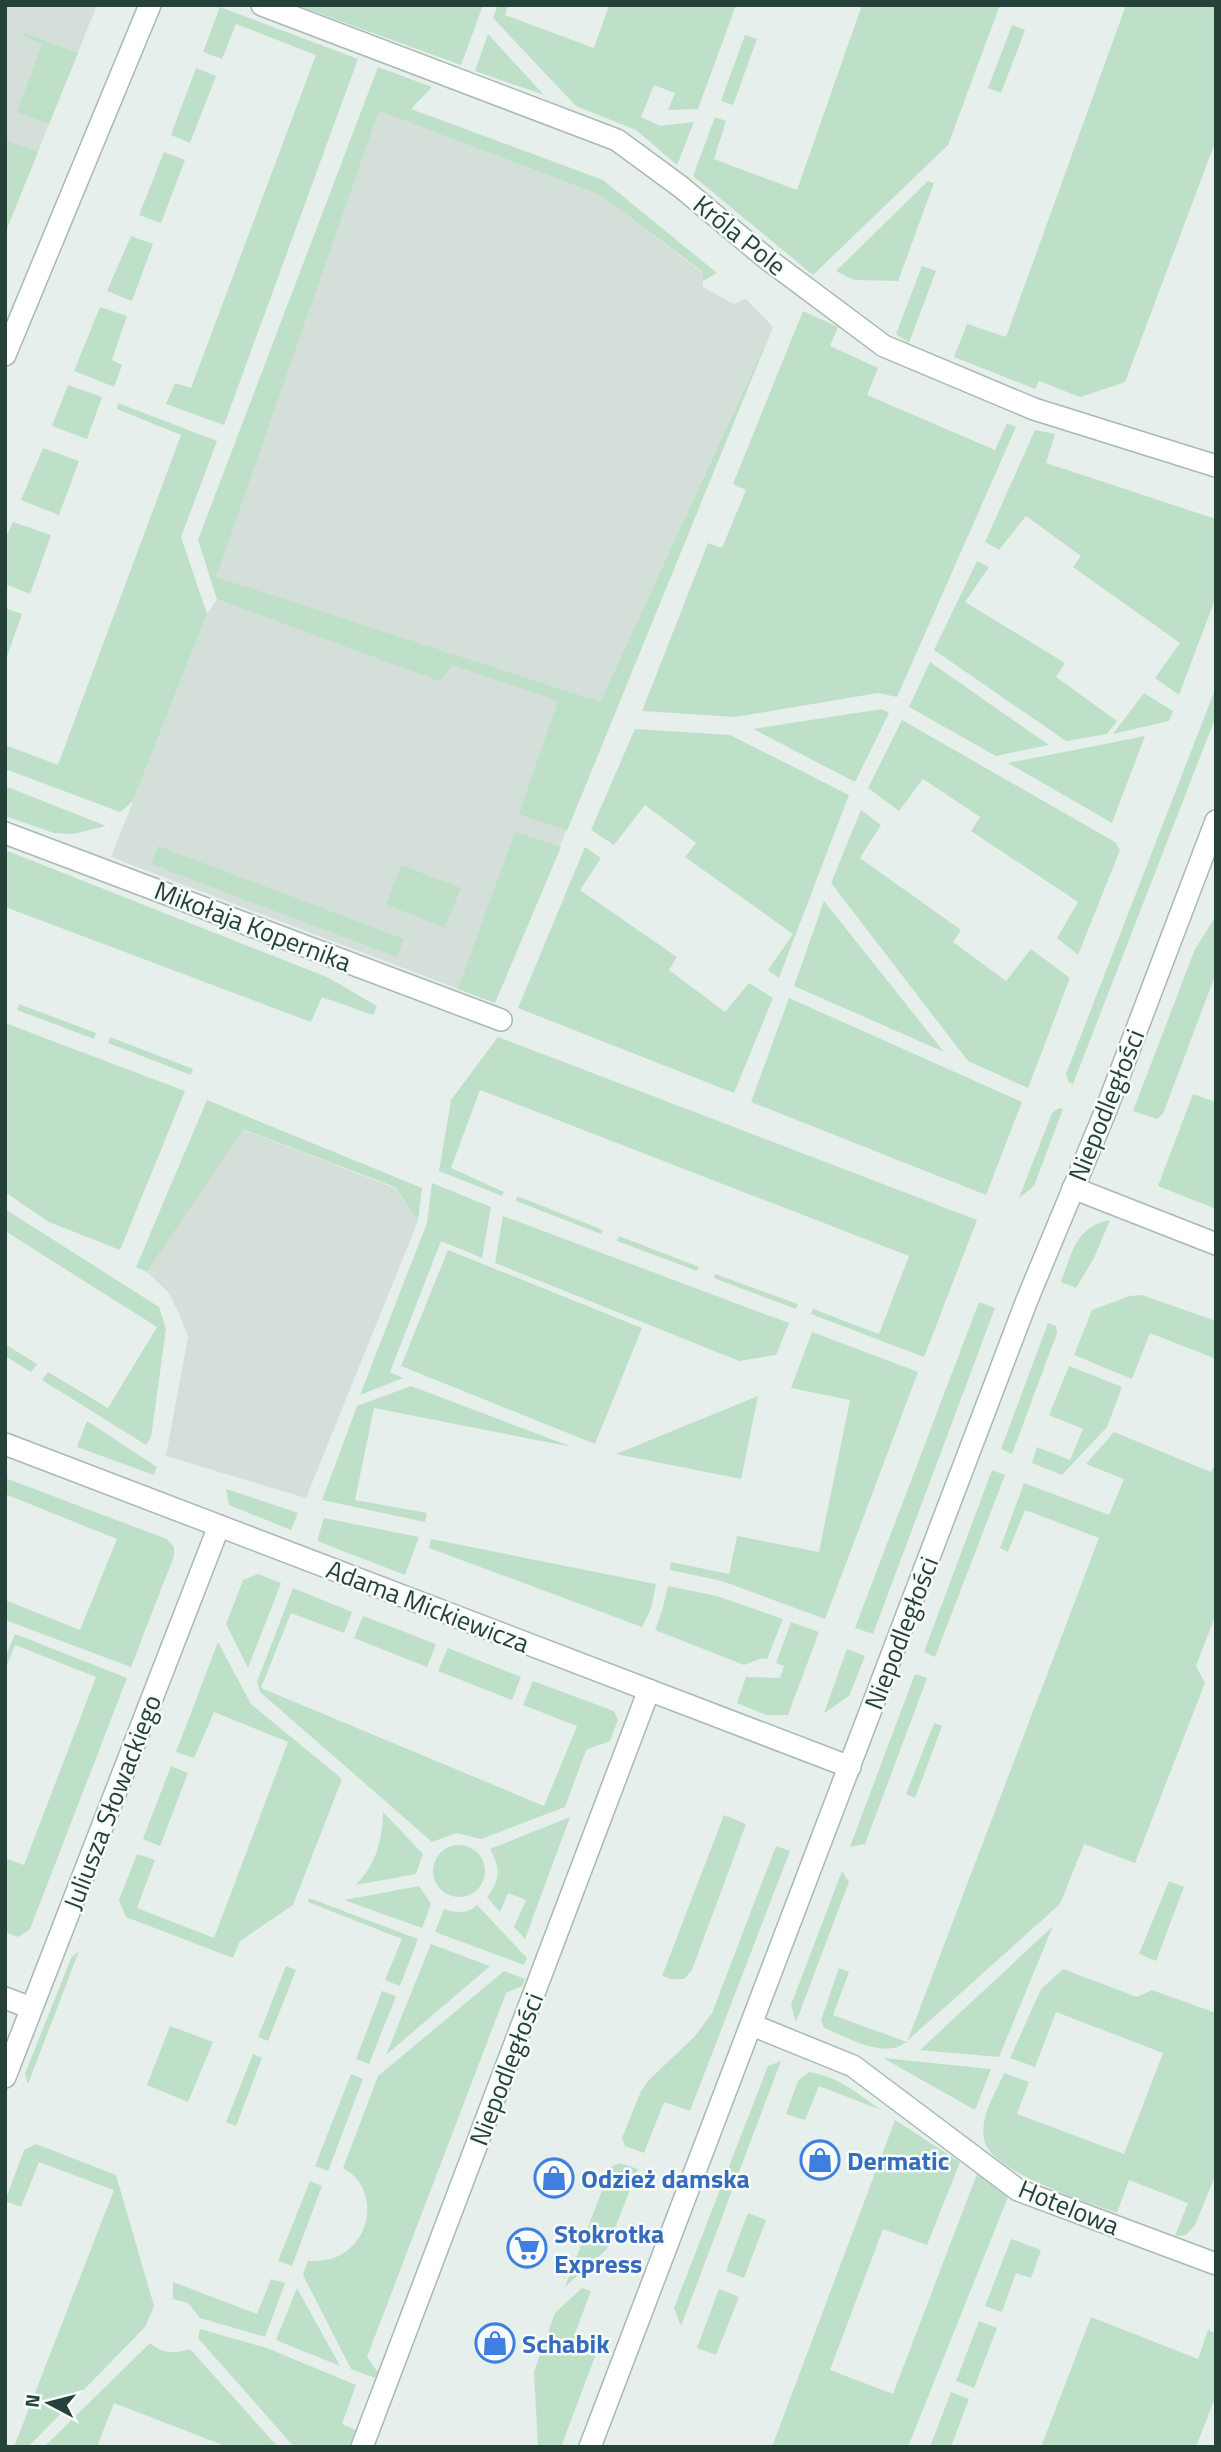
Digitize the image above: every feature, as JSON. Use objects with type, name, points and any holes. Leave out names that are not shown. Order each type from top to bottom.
[{"type":"street","points":[[5,355],[150,5]]},
{"type":"street","name":"Króla Pole","points":[[262,5],[617,140],[681,187],[766,258],[884,345],[1034,408],[1216,466]]},
{"type":"street","name":"Niepodległości","points":[[590,2447],[1031,1291],[1106,1110],[1216,821]]},
{"type":"street","name":"Mikołaja Kopernika","points":[[5,833],[501,1020]]},
{"type":"street","points":[[1073,1188],[1216,1244]]},
{"type":"street","name":"Adama Mickiewicza","points":[[5,1444],[850,1768]]},
{"type":"street","name":"Juliusza Słowackiego","points":[[5,2077],[219,1526]]},
{"type":"street","name":"Niepodległości","points":[[362,2447],[649,1690]]},
{"type":"street","points":[[5,1998],[31,2008]]},
{"type":"street","name":"Hotelowa","points":[[752,2025],[853,2066],[1018,2190],[1216,2264]]},
{"type":"shaded area","points":[[5,5],[97,5],[5,233]]},
{"type":"shaded area","points":[[379,111],[600,195],[703,273],[703,287],[734,304],[746,299],[773,327],[600,702],[617,707],[495,1003],[111,857],[207,614],[217,599],[215,577]]},
{"type":"shaded area","points":[[242,1129],[395,1188],[418,1221],[306,1498],[166,1456],[188,1337],[169,1293],[147,1272]]},
{"type":"green space","points":[[296,5],[483,5],[461,65]]},
{"type":"green space","points":[[498,5],[508,5],[505,15],[594,48],[609,5],[736,5],[698,109],[668,110],[675,93],[654,85],[641,117],[660,126],[694,122],[677,165],[636,130],[576,106],[493,18]]},
{"type":"green space","points":[[862,5],[1000,5],[948,145],[813,275],[693,176],[715,117],[726,121],[714,159],[797,190]]},
{"type":"green space","points":[[1126,5],[1216,5],[1216,140],[1125,382],[1080,397],[1039,381],[1035,389],[954,357],[967,324],[1006,337]]},
{"type":"green space","points":[[220,7],[358,59],[224,425],[166,404],[175,383],[191,388],[316,55],[236,24],[222,59],[203,52]]},
{"type":"green space","points":[[1012,25],[1025,30],[1001,93],[988,88]]},
{"type":"green space","points":[[25,33],[78,53],[49,124],[17,112],[42,44],[23,36]]},
{"type":"green space","points":[[488,34],[544,95],[475,71]]},
{"type":"green space","points":[[745,35],[757,39],[733,105],[721,101]]},
{"type":"green space","points":[[378,67],[432,87],[411,109],[603,180],[717,273],[703,281],[703,272],[600,195],[379,111],[216,577],[600,702],[773,327],[567,831],[519,814],[558,701],[453,665],[439,681],[217,599],[198,540]]},
{"type":"green space","points":[[196,68],[216,76],[190,143],[171,135]]},
{"type":"green space","points":[[5,140],[38,152],[5,233]]},
{"type":"green space","points":[[164,152],[185,160],[161,223],[139,215]]},
{"type":"green space","points":[[928,181],[934,183],[898,281],[854,280],[836,271]]},
{"type":"green space","points":[[131,236],[153,244],[132,301],[107,291]]},
{"type":"green space","points":[[922,266],[936,271],[909,343],[896,334]]},
{"type":"green space","points":[[100,307],[127,316],[112,360],[122,365],[114,387],[74,371]]},
{"type":"green space","points":[[803,311],[838,327],[830,346],[878,368],[867,395],[995,450],[1007,423],[1016,427],[897,697],[878,693],[735,717],[642,711],[708,543],[722,548],[746,490],[733,484]]},
{"type":"green space","points":[[68,385],[102,397],[87,439],[52,426]]},
{"type":"green space","points":[[118,403],[217,441],[181,537],[207,614],[133,801],[120,812],[5,769],[5,745],[58,765],[181,435],[117,409]]},
{"type":"green space","points":[[1035,430],[1055,434],[1046,463],[1216,519],[1216,597],[1179,695],[1155,678],[1180,643],[1073,567],[1081,556],[1026,516],[999,550],[985,542]]},
{"type":"green space","points":[[43,448],[79,461],[59,515],[21,500]]},
{"type":"green space","points":[[13,522],[51,535],[30,594],[5,584],[5,539]]},
{"type":"green space","points":[[977,561],[989,567],[965,602],[1065,663],[1056,677],[1117,721],[1107,734],[1066,741],[934,650]]},
{"type":"green space","points":[[5,608],[22,614],[5,662]]},
{"type":"green space","points":[[930,662],[1049,745],[996,756],[909,707]]},
{"type":"green space","points":[[1216,687],[1216,716],[1073,1084],[1069,1083],[1066,1074]]},
{"type":"green space","points":[[1144,693],[1173,711],[1169,721],[1113,734]]},
{"type":"green space","points":[[882,709],[889,713],[855,782],[753,729]]},
{"type":"green space","points":[[902,720],[1115,842],[1120,850],[1078,955],[1057,938],[1078,902],[971,831],[980,817],[923,779],[899,811],[868,788]]},
{"type":"green space","points":[[635,729],[730,735],[849,795],[779,978],[768,970],[793,934],[685,857],[696,843],[645,805],[614,845],[591,830]]},
{"type":"green space","points":[[1145,736],[1112,823],[1008,763]]},
{"type":"green space","points":[[5,786],[106,826],[74,834],[54,833],[5,816]]},
{"type":"green space","points":[[861,810],[881,825],[860,858],[961,930],[953,942],[1006,981],[1031,949],[1070,978],[1028,1088],[968,1061],[831,883]]},
{"type":"green space","points":[[515,832],[561,847],[495,1003],[458,989]]},
{"type":"green space","points":[[158,846],[404,939],[397,957],[151,864]]},
{"type":"green space","points":[[585,847],[601,858],[580,890],[677,957],[669,970],[725,1012],[749,983],[773,998],[734,1093],[518,1008]]},
{"type":"green space","points":[[5,850],[329,978],[377,1006],[373,1015],[322,997],[311,1022],[5,907]]},
{"type":"green space","points":[[401,865],[461,888],[445,928],[386,904]]},
{"type":"green space","points":[[824,901],[944,1052],[794,986]]},
{"type":"green space","points":[[1216,916],[1216,973],[1163,1114],[1157,1119],[1133,1111],[1195,949]]},
{"type":"green space","points":[[789,998],[1022,1102],[986,1195],[751,1102]]},
{"type":"green space","points":[[19,1004],[96,1033],[94,1039],[17,1010]]},
{"type":"green space","points":[[5,1023],[185,1091],[120,1250],[49,1222],[5,1192]]},
{"type":"green space","points":[[110,1037],[193,1069],[191,1075],[108,1043]]},
{"type":"green space","points":[[498,1037],[977,1220],[924,1357],[811,1314],[813,1309],[879,1334],[909,1256],[480,1090],[451,1168],[504,1192],[502,1196],[439,1171],[451,1100]]},
{"type":"green space","points":[[1193,1094],[1216,1102],[1216,1209],[1158,1186]]},
{"type":"green space","points":[[207,1100],[422,1188],[418,1221],[395,1187],[243,1129],[147,1272],[136,1267]]},
{"type":"green space","points":[[1059,1108],[1063,1109],[1034,1186],[1019,1198],[1052,1113]]},
{"type":"green space","points":[[432,1183],[491,1207],[482,1258],[441,1241],[390,1372],[403,1378],[360,1395],[427,1223]]},
{"type":"green space","points":[[517,1196],[603,1230],[601,1234],[516,1201]]},
{"type":"green space","points":[[5,1209],[159,1307],[166,1329],[151,1437],[146,1445],[42,1380],[48,1372],[108,1408],[157,1327],[5,1231]]},
{"type":"green space","points":[[503,1216],[789,1323],[776,1355],[739,1361],[495,1263]]},
{"type":"green space","points":[[1110,1220],[1094,1258],[1076,1288],[1061,1282],[1072,1251],[1082,1235],[1098,1223]]},
{"type":"green space","points":[[619,1236],[699,1267],[697,1271],[617,1241]]},
{"type":"green space","points":[[448,1250],[642,1328],[595,1444],[401,1366]]},
{"type":"green space","points":[[715,1274],[798,1304],[796,1309],[714,1278]]},
{"type":"green space","points":[[1142,1295],[1216,1321],[1216,1359],[1150,1333],[1132,1379],[1074,1355],[1092,1310],[1130,1296]]},
{"type":"green space","points":[[979,1302],[995,1308],[873,1634],[855,1628]]},
{"type":"green space","points":[[1048,1323],[1056,1326],[1057,1333],[1012,1454],[1001,1449]]},
{"type":"green space","points":[[812,1332],[918,1372],[825,1619],[722,1581],[670,1570],[671,1562],[729,1574],[737,1536],[819,1552],[850,1400],[791,1388]]},
{"type":"green space","points":[[5,1344],[37,1364],[31,1372],[5,1356]]},
{"type":"green space","points":[[1069,1366],[1122,1387],[1107,1427],[1062,1475],[1032,1463],[1037,1447],[1070,1460],[1083,1429],[1049,1415]]},
{"type":"green space","points":[[411,1386],[572,1447],[374,1408],[355,1500],[427,1513],[425,1522],[322,1500],[357,1406]]},
{"type":"green space","points":[[758,1396],[741,1479],[616,1454]]},
{"type":"green space","points":[[87,1421],[157,1467],[154,1475],[77,1447]]},
{"type":"green space","points":[[1114,1432],[1211,1472],[1216,1463],[1216,1614],[1196,1666],[1205,1683],[1135,1863],[1084,1844],[1060,1904],[908,2041],[1099,1538],[1025,1510],[1008,1552],[1000,1548],[1024,1483],[1109,1515],[1124,1479],[1086,1464]]},
{"type":"green space","points":[[992,1470],[1005,1475],[935,1657],[924,1652]]},
{"type":"green space","points":[[5,1478],[167,1539],[174,1547],[174,1556],[131,1667],[5,1620],[5,1600],[80,1630],[117,1539],[5,1494]]},
{"type":"green space","points":[[226,1489],[298,1513],[291,1530],[229,1505]]},
{"type":"green space","points":[[324,1518],[419,1537],[405,1575],[317,1541]]},
{"type":"green space","points":[[431,1539],[656,1584],[651,1609],[642,1627],[429,1548]]},
{"type":"green space","points":[[258,1574],[281,1583],[248,1668],[226,1624],[243,1580]]},
{"type":"green space","points":[[668,1586],[717,1596],[783,1619],[767,1659],[762,1658],[744,1665],[655,1630]]},
{"type":"green space","points":[[293,1588],[352,1612],[344,1633],[291,1613],[261,1688],[544,1806],[577,1726],[523,1705],[533,1681],[614,1711],[618,1720],[610,1741],[586,1750],[565,1807],[481,1839],[457,1833],[432,1842],[260,1692],[257,1682]]},
{"type":"green space","points":[[363,1616],[436,1644],[427,1667],[354,1638]]},
{"type":"green space","points":[[791,1622],[819,1632],[788,1715],[766,1715],[737,1703],[746,1677],[780,1678],[784,1666],[776,1663]]},
{"type":"green space","points":[[15,1634],[127,1678],[30,1929],[18,1937],[5,1932],[5,1858],[24,1865],[96,1677],[15,1645],[5,1669],[5,1658]]},
{"type":"green space","points":[[218,1642],[251,1704],[342,1779],[293,1905],[240,1941],[233,1958],[126,1917],[119,1900],[137,1854],[155,1860],[137,1908],[214,1938],[288,1742],[214,1712],[194,1758],[176,1752]]},
{"type":"green space","points":[[448,1648],[521,1677],[512,1700],[438,1671]]},
{"type":"green space","points":[[847,1649],[865,1656],[849,1696],[824,1713]]},
{"type":"green space","points":[[915,1674],[927,1678],[865,1844],[850,1847]]},
{"type":"green space","points":[[934,1723],[942,1726],[915,1798],[906,1794]]},
{"type":"green space","points":[[171,1766],[188,1773],[160,1846],[143,1839]]},
{"type":"green space","points":[[383,1812],[423,1854],[416,1874],[356,1885],[369,1869],[377,1852]]},
{"type":"green space","points":[[724,1815],[746,1824],[692,1970],[684,1979],[662,1976]]},
{"type":"green space","points":[[570,1817],[525,1939],[514,1927],[526,1900],[508,1893],[500,1912],[487,1897],[498,1874],[490,1849]]},
{"type":"green space","points":[[459,1845],[469,1847],[477,1853],[483,1861],[483,1881],[477,1889],[469,1895],[459,1897],[449,1895],[441,1889],[435,1881],[433,1871],[435,1861],[441,1853],[449,1847]]},
{"type":"green space","points":[[776,1846],[790,1851],[690,2111],[664,2102],[644,2153],[625,2146],[622,2138],[641,2091],[695,2036],[712,2013]]},
{"type":"green space","points":[[842,1871],[849,1882],[796,2022],[791,2005]]},
{"type":"green space","points":[[1169,1881],[1184,1887],[1156,1961],[1139,1954]]},
{"type":"green space","points":[[419,1886],[431,1904],[422,1928],[344,1900]]},
{"type":"green space","points":[[309,1898],[418,1939],[400,1986],[385,1980],[402,1939],[308,1902]]},
{"type":"green space","points":[[477,1905],[527,1958],[524,1965],[435,1932],[444,1909],[462,1912]]},
{"type":"green space","points":[[1053,1926],[999,2057],[920,2050]]},
{"type":"green space","points":[[431,1944],[490,1966],[386,2055]]},
{"type":"green space","points":[[79,1951],[28,2084],[25,2074],[71,1958]]},
{"type":"green space","points":[[286,1966],[296,1970],[268,2041],[258,2037]]},
{"type":"green space","points":[[839,1968],[849,1972],[833,2015],[906,2042],[888,2049],[877,2048],[824,2028],[821,2020]]},
{"type":"green space","points":[[1063,1969],[1137,1997],[1152,1990],[1216,2013],[1216,2174],[1195,2225],[1186,2235],[1175,2236],[1188,2203],[1129,2180],[1117,2213],[1020,2174],[990,2151],[984,2139],[986,2113],[1004,2073],[1029,2082],[1017,2114],[1124,2154],[1163,2053],[1056,2012],[1035,2067],[1010,2058],[1041,1989]]},
{"type":"green space","points":[[504,1971],[525,1979],[522,1986],[506,1993],[367,2357],[378,2372],[375,2378],[351,2369],[303,2275],[308,2261],[329,2259],[346,2251],[355,2243],[366,2223],[363,2188],[355,2177],[343,2168],[378,2076]]},
{"type":"green space","points":[[382,1991],[396,1996],[369,2064],[356,2059]]},
{"type":"green space","points":[[170,2026],[213,2042],[188,2102],[147,2085]]},
{"type":"green space","points":[[253,2054],[262,2058],[236,2126],[226,2122]]},
{"type":"green space","points":[[883,2058],[991,2069],[975,2110]]},
{"type":"green space","points":[[781,2061],[681,2326],[674,2308],[768,2066]]},
{"type":"green space","points":[[809,2072],[838,2082],[881,2110],[819,2086],[805,2120],[786,2114],[798,2081]]},
{"type":"green space","points":[[351,2074],[363,2079],[328,2171],[315,2166]]},
{"type":"green space","points":[[895,2120],[960,2162],[927,2245],[883,2229],[830,2370],[893,2394],[977,2174],[1008,2197],[908,2447],[772,2447]]},
{"type":"green space","points":[[36,2144],[116,2175],[154,2306],[145,2327],[28,2447],[14,2447],[114,2190],[39,2162],[21,2207],[5,2201],[24,2150]]},
{"type":"green space","points":[[620,2163],[638,2169],[607,2249],[565,2287],[611,2167]]},
{"type":"green space","points":[[310,2181],[322,2186],[292,2266],[278,2261]]},
{"type":"green space","points":[[748,2213],[766,2220],[744,2278],[726,2271]]},
{"type":"green space","points":[[1011,2239],[1041,2250],[1031,2278],[1016,2273],[1002,2312],[985,2306]]},
{"type":"green space","points":[[271,2279],[285,2283],[265,2337],[200,2318],[188,2303],[173,2299],[173,2282],[257,2314]]},
{"type":"green space","points":[[297,2288],[340,2366],[276,2340]]},
{"type":"green space","points":[[582,2288],[591,2291],[574,2336],[599,2346],[561,2447],[538,2447],[534,2372],[555,2313]]},
{"type":"green space","points":[[719,2289],[739,2297],[716,2355],[697,2348]]},
{"type":"green space","points":[[1091,2317],[1198,2359],[1208,2330],[1216,2333],[1216,2395],[1196,2447],[1041,2447]]},
{"type":"green space","points":[[979,2321],[997,2328],[974,2388],[956,2381]]},
{"type":"green space","points":[[200,2329],[267,2348],[356,2385],[342,2424],[356,2430],[349,2447],[294,2447],[198,2338]]},
{"type":"green space","points":[[150,2343],[169,2352],[190,2349],[278,2447],[228,2447],[114,2403],[97,2447],[44,2447]]},
{"type":"green space","points":[[951,2392],[969,2399],[951,2447],[930,2447]]},
{"type":"place","name":"Dermatic","points":[[820,2160]]},
{"type":"place","name":"Odzież damska","points":[[554,2178]]},
{"type":"place","name":"Stokrotka Express","points":[[527,2248]]},
{"type":"place","name":"Schabik","points":[[495,2343]]}]
